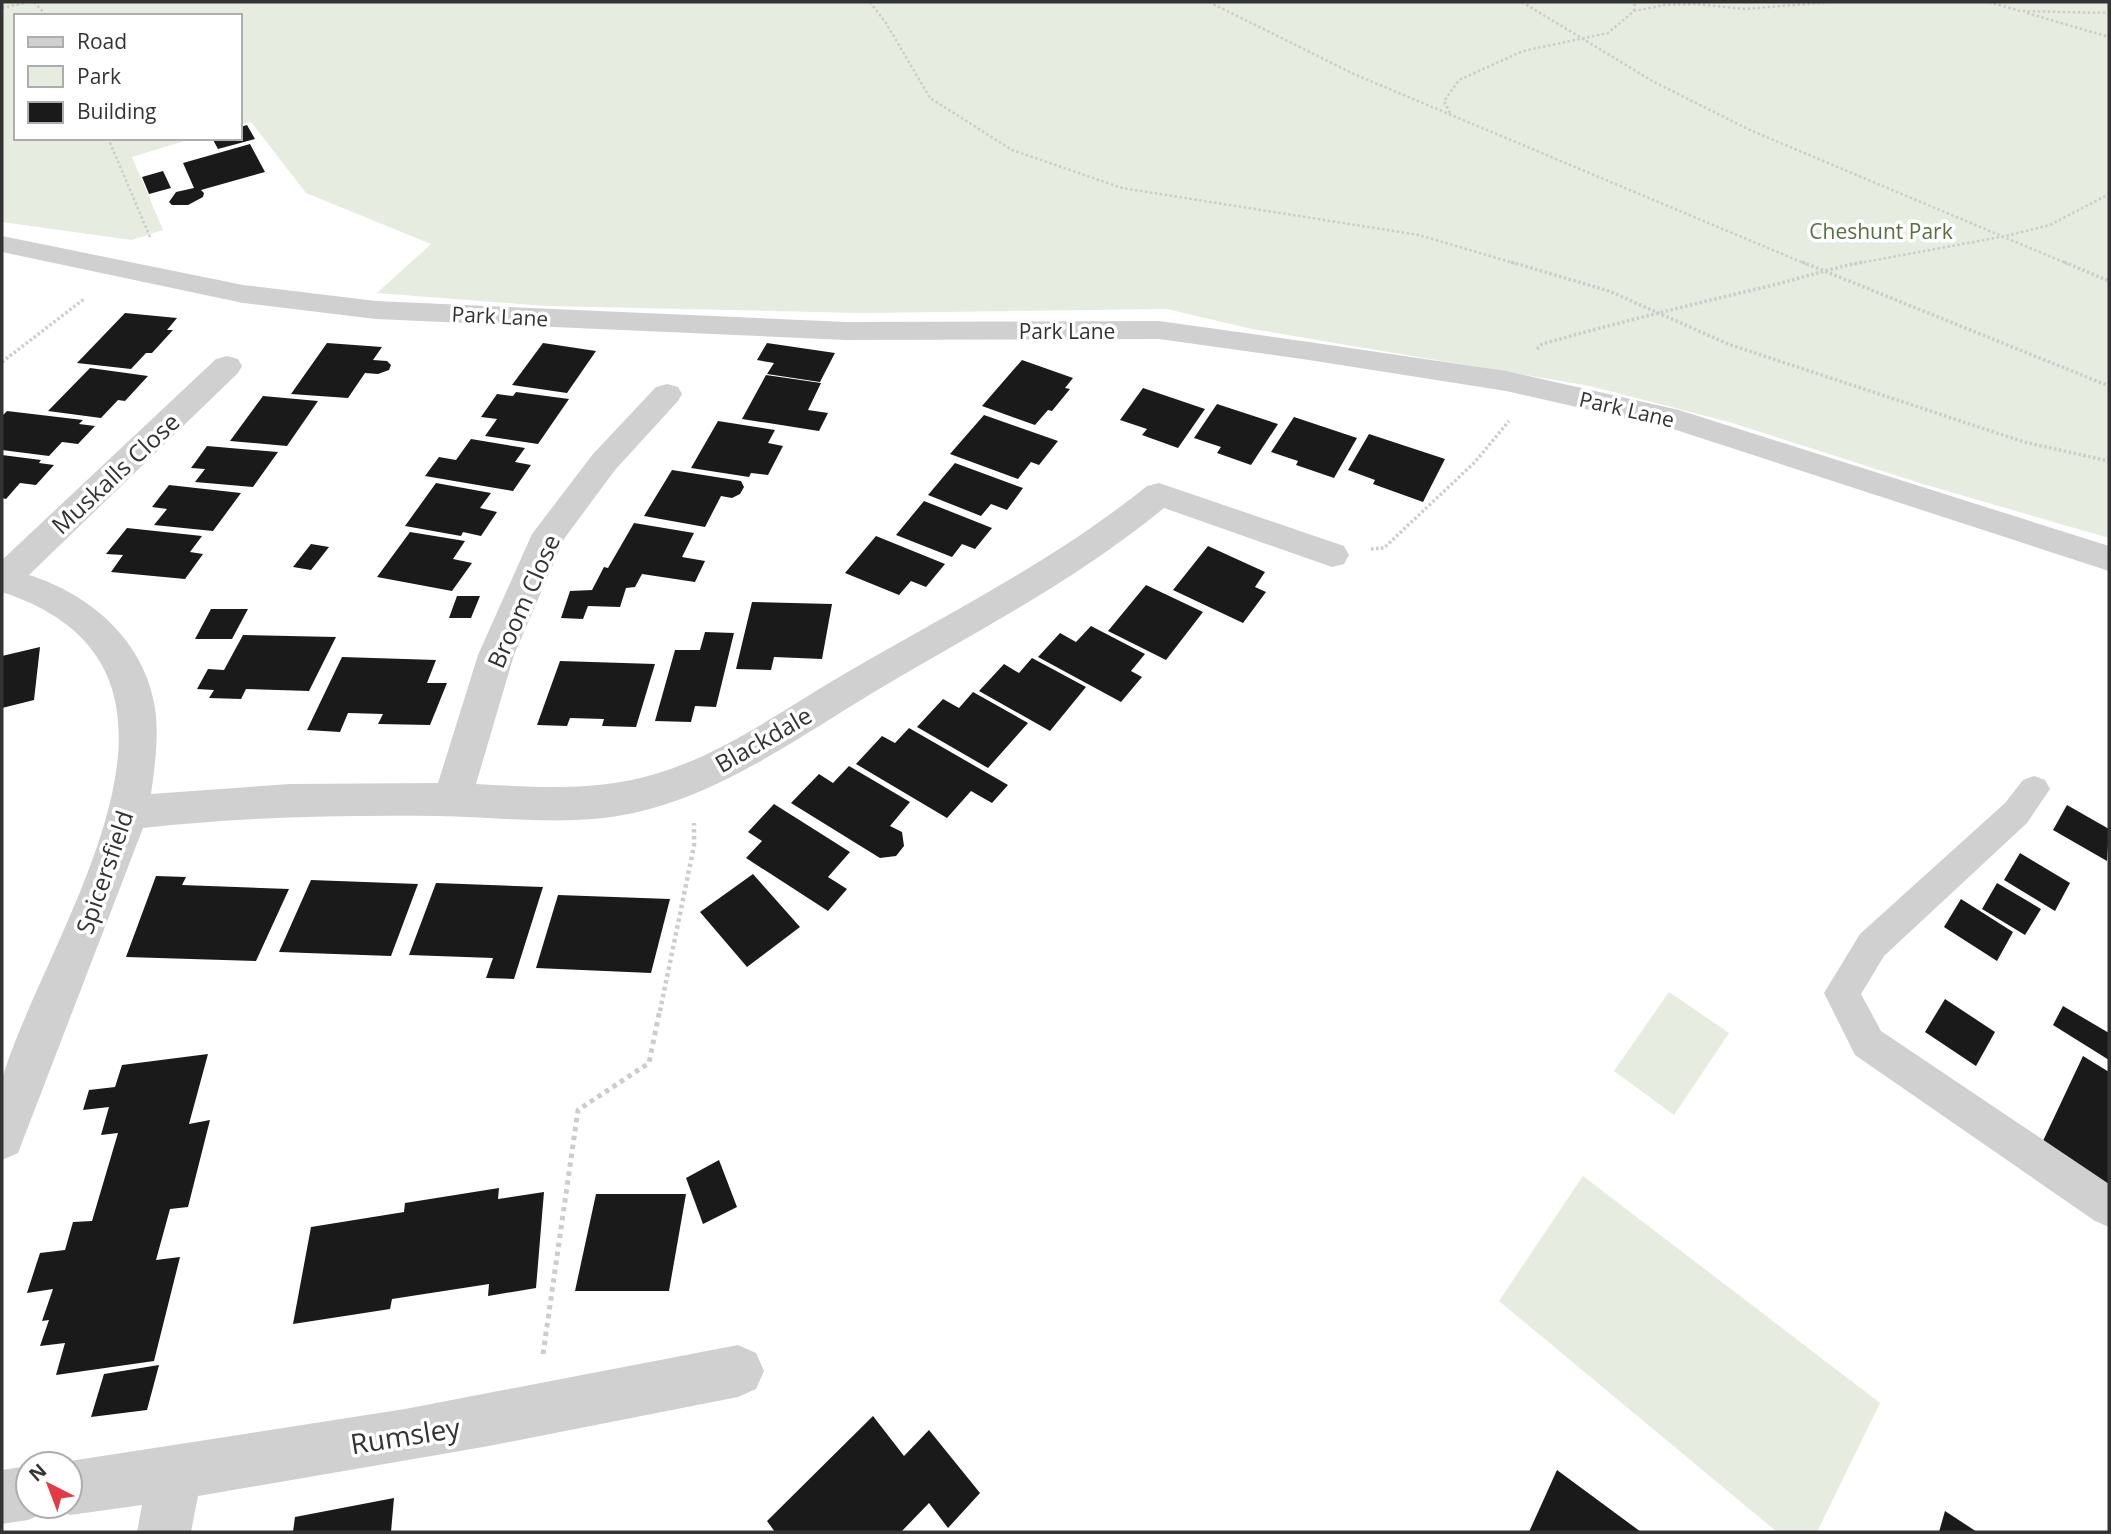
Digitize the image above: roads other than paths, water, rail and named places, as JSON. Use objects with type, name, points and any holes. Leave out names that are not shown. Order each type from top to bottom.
[{"type":"street","name":"Park Lane","points":[[2,244],[243,294],[376,310],[846,331],[1159,330],[1506,381],[1679,420],[2109,559]]},
{"type":"street","name":"Muskalls Close","points":[[2,579],[227,366]]},
{"type":"street","name":"Broom Close","points":[[452,800],[496,655],[549,534],[604,462],[667,394]]},
{"type":"street","name":"Blackdale","points":[[128,813],[259,800],[452,800],[561,804],[626,798],[696,777],[1043,577],[1100,541],[1158,494],[1332,555]]},
{"type":"street","name":"Spicersfield","points":[[2,579],[57,598],[88,619],[114,650],[131,682],[138,724],[128,813],[83,936],[2,1137]]},
{"type":"street","name":"Rumsley","points":[[84,1486],[534,1413],[738,1371]]},
{"type":"street","points":[[164,1532],[176,1473]]},
{"type":"lane","points":[[2034,789],[2017,813],[1872,944],[1842,993],[1868,1042],[2109,1207]]},
{"type":"park label","name":"Cheshunt Park","points":[[1881,231]]}]
